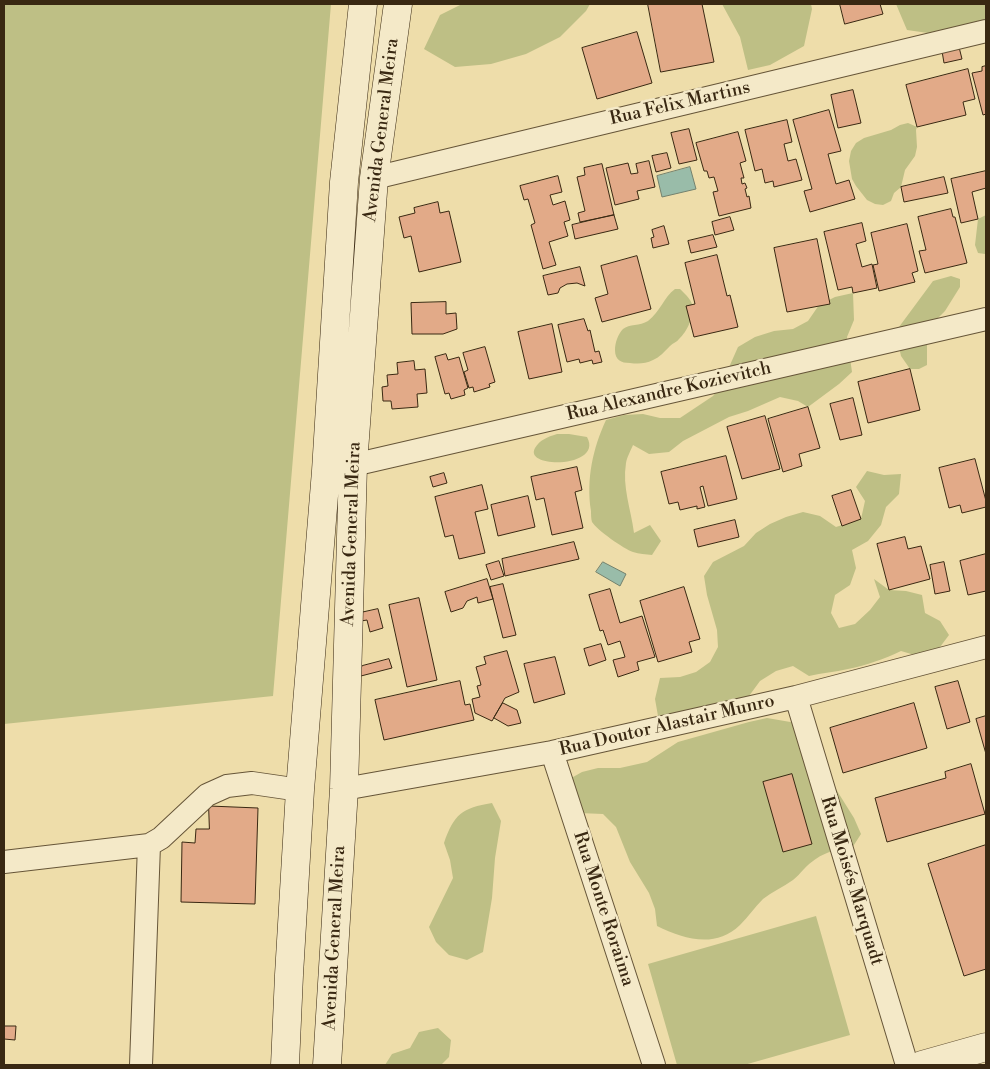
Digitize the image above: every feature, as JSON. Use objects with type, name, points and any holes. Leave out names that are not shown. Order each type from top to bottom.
[{"type":"main road","name":"Avenida General Meira","points":[[285,1065],[300,790],[326,471],[344,182],[363,4]]},
{"type":"main road","name":"Avenida General Meira","points":[[327,1065],[344,789],[353,466],[374,178],[398,4]]},
{"type":"main road","points":[[300,790],[344,789]]},
{"type":"main road","points":[[922,1065],[986,1047]]},
{"type":"street","name":"Rua Felix Martins","points":[[374,178],[986,31]]},
{"type":"street","name":"Rua Alexandre Kozievitch","points":[[353,466],[986,319]]},
{"type":"street","name":"Rua Doutor Alastair Munro","points":[[344,789],[552,752],[796,697],[986,647]]},
{"type":"street","name":"Rua Moisés Marquadt","points":[[796,697],[906,1065]]},
{"type":"street","name":"Rua Monte Roraima","points":[[552,752],[654,1065]]},
{"type":"street","points":[[4,862],[149,845],[161,838],[207,795],[227,786],[252,783],[300,790]]},
{"type":"street","points":[[141,1065],[149,845]]},
{"type":"green space","points":[[4,4],[331,4],[273,696],[4,724]]},
{"type":"green space","points":[[462,4],[590,4],[586,11],[560,37],[526,54],[491,64],[455,67],[424,49],[440,15]]},
{"type":"green space","points":[[722,4],[811,4],[812,9],[804,46],[770,65],[748,70],[740,37]]},
{"type":"green space","points":[[896,4],[986,4],[986,21],[935,34],[907,30]]},
{"type":"green space","points":[[908,123],[917,127],[915,156],[905,170],[901,187],[894,193],[891,201],[883,205],[875,204],[867,200],[852,179],[849,161],[851,151],[856,143],[864,138]]},
{"type":"green space","points":[[986,215],[985,254],[978,253],[975,245],[978,219]]},
{"type":"green space","points":[[951,276],[960,279],[960,287],[945,311],[938,318],[934,327],[927,345],[927,365],[919,369],[910,369],[901,356],[897,337],[899,327],[933,281]]},
{"type":"green space","points":[[675,289],[680,289],[688,298],[693,308],[691,318],[682,336],[660,356],[650,361],[636,364],[619,360],[615,353],[615,347],[621,331],[628,326],[648,321]]},
{"type":"green space","points":[[853,293],[854,320],[847,337],[852,372],[808,407],[798,401],[780,397],[729,417],[683,441],[669,452],[649,454],[633,445],[626,463],[625,481],[634,533],[650,525],[661,541],[652,555],[638,553],[629,550],[599,530],[591,518],[589,487],[594,453],[606,420],[624,415],[643,414],[660,418],[680,418],[713,396],[724,382],[738,347],[755,337],[774,331],[793,329],[808,321],[819,305],[835,297]]},
{"type":"green space","points":[[557,434],[587,437],[589,447],[584,455],[575,460],[563,462],[551,462],[534,455],[535,448],[539,443]]},
{"type":"green space","points":[[867,471],[884,475],[901,474],[899,494],[886,507],[881,525],[868,541],[852,550],[856,568],[850,585],[835,595],[831,613],[839,628],[855,624],[880,597],[874,579],[889,590],[906,591],[922,595],[925,613],[940,621],[949,635],[937,651],[918,656],[901,651],[862,666],[809,676],[793,666],[776,671],[760,681],[749,696],[676,718],[658,716],[655,699],[660,678],[680,677],[696,672],[710,662],[718,647],[717,630],[707,595],[704,576],[713,562],[744,546],[756,533],[770,524],[803,512],[820,516],[836,527],[861,519],[865,501],[856,487]]},
{"type":"green space","points":[[767,718],[802,724],[861,834],[852,848],[837,850],[820,856],[809,864],[793,880],[763,899],[740,925],[720,937],[710,939],[689,938],[657,926],[655,909],[649,893],[630,862],[616,827],[603,814],[579,813],[566,781],[582,772],[598,768],[620,768],[647,762],[678,742]]},
{"type":"green space","points":[[492,803],[501,821],[495,858],[492,898],[483,952],[467,960],[449,955],[436,942],[429,927],[453,878],[450,860],[444,843],[452,825],[466,810]]},
{"type":"green space","points":[[816,916],[850,1035],[744,1065],[677,1065],[648,964]]},
{"type":"green space","points":[[438,1028],[451,1040],[449,1057],[441,1065],[385,1065],[392,1054],[410,1048],[419,1032]]},
{"type":"shaded area","points":[[690,167],[696,189],[662,197],[657,176]]},
{"type":"shaded area","points":[[603,562],[626,574],[620,586],[596,572]]},
{"type":"building","points":[[648,4],[702,4],[714,62],[661,72]]},
{"type":"building","points":[[840,4],[880,4],[883,14],[845,24]]},
{"type":"building","points":[[637,32],[652,83],[597,99],[582,48]]},
{"type":"building","points":[[959,47],[962,59],[944,63],[942,51]]},
{"type":"building","points":[[986,66],[986,114],[983,115],[972,73],[982,71],[982,67]]},
{"type":"building","points":[[968,69],[975,99],[963,102],[966,115],[917,127],[906,85]]},
{"type":"building","points":[[853,90],[861,123],[838,128],[831,95]]},
{"type":"building","points":[[829,110],[841,151],[828,154],[836,184],[849,180],[855,199],[810,212],[804,191],[812,189],[793,120]]},
{"type":"building","points":[[787,120],[792,142],[784,144],[788,161],[796,159],[802,180],[774,187],[773,181],[765,183],[762,169],[755,171],[745,130]]},
{"type":"building","points":[[689,129],[697,160],[679,164],[671,133]]},
{"type":"building","points":[[738,132],[746,161],[740,163],[744,178],[741,178],[742,184],[745,183],[747,188],[745,189],[747,197],[749,196],[751,208],[719,216],[713,192],[718,191],[714,177],[709,178],[707,171],[704,171],[696,143]]},
{"type":"building","points":[[667,153],[671,168],[656,172],[652,156]]},
{"type":"building","points":[[649,161],[655,187],[637,191],[639,199],[615,205],[606,168],[628,163],[631,174],[638,173],[636,164]]},
{"type":"building","points":[[602,164],[614,215],[580,222],[578,213],[585,211],[577,177],[585,175],[584,168]]},
{"type":"building","points":[[986,171],[986,188],[972,192],[978,219],[961,223],[951,179]]},
{"type":"building","points":[[558,176],[562,192],[550,195],[553,205],[565,201],[570,220],[564,222],[568,236],[549,242],[556,265],[543,269],[531,225],[535,223],[528,199],[524,200],[520,186]]},
{"type":"building","points":[[944,177],[948,193],[904,202],[901,187]]},
{"type":"building","points":[[438,202],[440,213],[449,211],[461,262],[419,272],[411,236],[404,238],[399,217],[415,213],[414,208]]},
{"type":"building","points":[[951,209],[953,217],[955,217],[967,263],[925,273],[919,251],[926,250],[918,217]]},
{"type":"building","points":[[614,215],[618,229],[575,239],[572,225]]},
{"type":"building","points":[[730,217],[734,230],[715,235],[712,222]]},
{"type":"building","points":[[862,223],[866,241],[856,244],[862,267],[872,264],[877,288],[853,293],[852,287],[838,290],[824,232]]},
{"type":"building","points":[[907,224],[918,271],[912,273],[915,282],[879,291],[873,265],[878,264],[871,233]]},
{"type":"building","points":[[664,226],[669,244],[653,248],[651,238],[654,237],[652,230]]},
{"type":"building","points":[[713,235],[717,247],[691,253],[688,241]]},
{"type":"building","points":[[817,239],[830,304],[787,312],[774,248]]},
{"type":"building","points":[[717,255],[727,296],[730,295],[738,327],[694,337],[686,306],[695,304],[685,263]]},
{"type":"building","points":[[637,256],[651,309],[602,322],[595,298],[608,294],[601,266]]},
{"type":"building","points":[[580,267],[585,286],[577,283],[567,284],[560,288],[558,293],[548,295],[543,276]]},
{"type":"building","points":[[446,302],[446,314],[456,313],[457,329],[443,334],[412,334],[411,303]]},
{"type":"building","points":[[584,319],[588,331],[590,330],[595,352],[599,351],[602,362],[593,364],[592,360],[580,363],[579,359],[567,362],[558,325]]},
{"type":"building","points":[[552,324],[562,372],[529,379],[518,332]]},
{"type":"building","points":[[485,347],[495,382],[489,384],[490,387],[474,392],[473,387],[469,388],[464,372],[468,370],[463,353]]},
{"type":"building","points":[[446,354],[448,360],[459,357],[468,388],[464,390],[465,395],[451,399],[449,393],[445,394],[435,357]]},
{"type":"building","points":[[414,361],[415,370],[425,369],[427,393],[417,394],[418,407],[392,409],[391,401],[383,401],[382,387],[388,386],[387,375],[398,374],[397,363]]},
{"type":"building","points":[[910,369],[920,410],[868,423],[858,382]]},
{"type":"building","points":[[853,398],[862,435],[840,440],[830,404]]},
{"type":"building","points":[[808,407],[820,448],[799,454],[802,466],[783,472],[768,419]]},
{"type":"building","points":[[765,416],[780,469],[742,479],[727,427]]},
{"type":"building","points":[[726,456],[737,499],[708,506],[703,486],[700,487],[705,507],[697,509],[697,506],[680,510],[678,502],[669,504],[661,472]]},
{"type":"building","points":[[975,459],[986,507],[962,513],[960,505],[949,508],[939,468]]},
{"type":"building","points":[[577,467],[582,490],[575,492],[583,528],[552,535],[544,498],[536,500],[531,477]]},
{"type":"building","points":[[444,473],[447,483],[433,487],[430,477]]},
{"type":"building","points":[[482,485],[488,509],[475,512],[485,553],[459,559],[453,535],[445,537],[435,497]]},
{"type":"building","points":[[851,490],[861,519],[842,526],[832,496]]},
{"type":"building","points":[[528,496],[535,527],[498,536],[491,505]]},
{"type":"building","points":[[735,520],[739,537],[698,547],[694,530]]},
{"type":"building","points":[[905,537],[908,549],[921,546],[930,579],[889,590],[877,544]]},
{"type":"building","points":[[574,542],[579,559],[505,576],[502,559]]},
{"type":"building","points":[[986,554],[986,591],[968,595],[960,561]]},
{"type":"building","points":[[499,561],[504,576],[491,580],[486,565]]},
{"type":"building","points":[[944,562],[950,591],[935,594],[930,565]]},
{"type":"building","points":[[487,579],[493,599],[478,603],[477,597],[467,601],[463,608],[451,612],[445,592]]},
{"type":"building","points":[[503,584],[516,635],[503,638],[490,587]]},
{"type":"building","points":[[684,587],[700,639],[689,642],[692,652],[658,662],[640,601]]},
{"type":"building","points":[[610,589],[620,623],[642,616],[655,657],[637,662],[639,670],[618,677],[613,660],[625,657],[620,641],[608,645],[603,630],[600,631],[589,595]]},
{"type":"building","points":[[419,598],[437,680],[407,687],[389,605]]},
{"type":"building","points":[[378,609],[383,628],[370,632],[367,620],[361,621],[360,613]]},
{"type":"building","points":[[601,644],[606,660],[589,666],[584,649]]},
{"type":"building","points":[[507,651],[519,692],[505,698],[492,721],[475,713],[472,699],[480,697],[477,686],[481,685],[476,667],[486,664],[484,657]]},
{"type":"building","points":[[555,657],[565,694],[534,703],[524,664]]},
{"type":"building","points":[[389,659],[392,668],[357,677],[362,666]]},
{"type":"building","points":[[460,681],[465,705],[470,704],[474,720],[384,740],[375,700]]},
{"type":"building","points":[[958,681],[970,722],[947,729],[935,687]]},
{"type":"building","points":[[503,703],[517,710],[521,723],[508,726],[494,718]]},
{"type":"building","points":[[914,703],[927,748],[843,773],[830,728]]},
{"type":"building","points":[[986,716],[986,754],[976,719]]},
{"type":"building","points":[[971,764],[985,814],[887,842],[875,798],[946,778],[945,772]]},
{"type":"building","points":[[792,774],[812,844],[783,852],[763,782]]},
{"type":"building","points":[[209,806],[258,808],[255,904],[181,902],[182,842],[195,843],[196,829],[209,829]]},
{"type":"building","points":[[986,845],[986,969],[964,976],[928,864]]},
{"type":"building","points":[[4,1026],[16,1026],[15,1040],[4,1039]]}]
